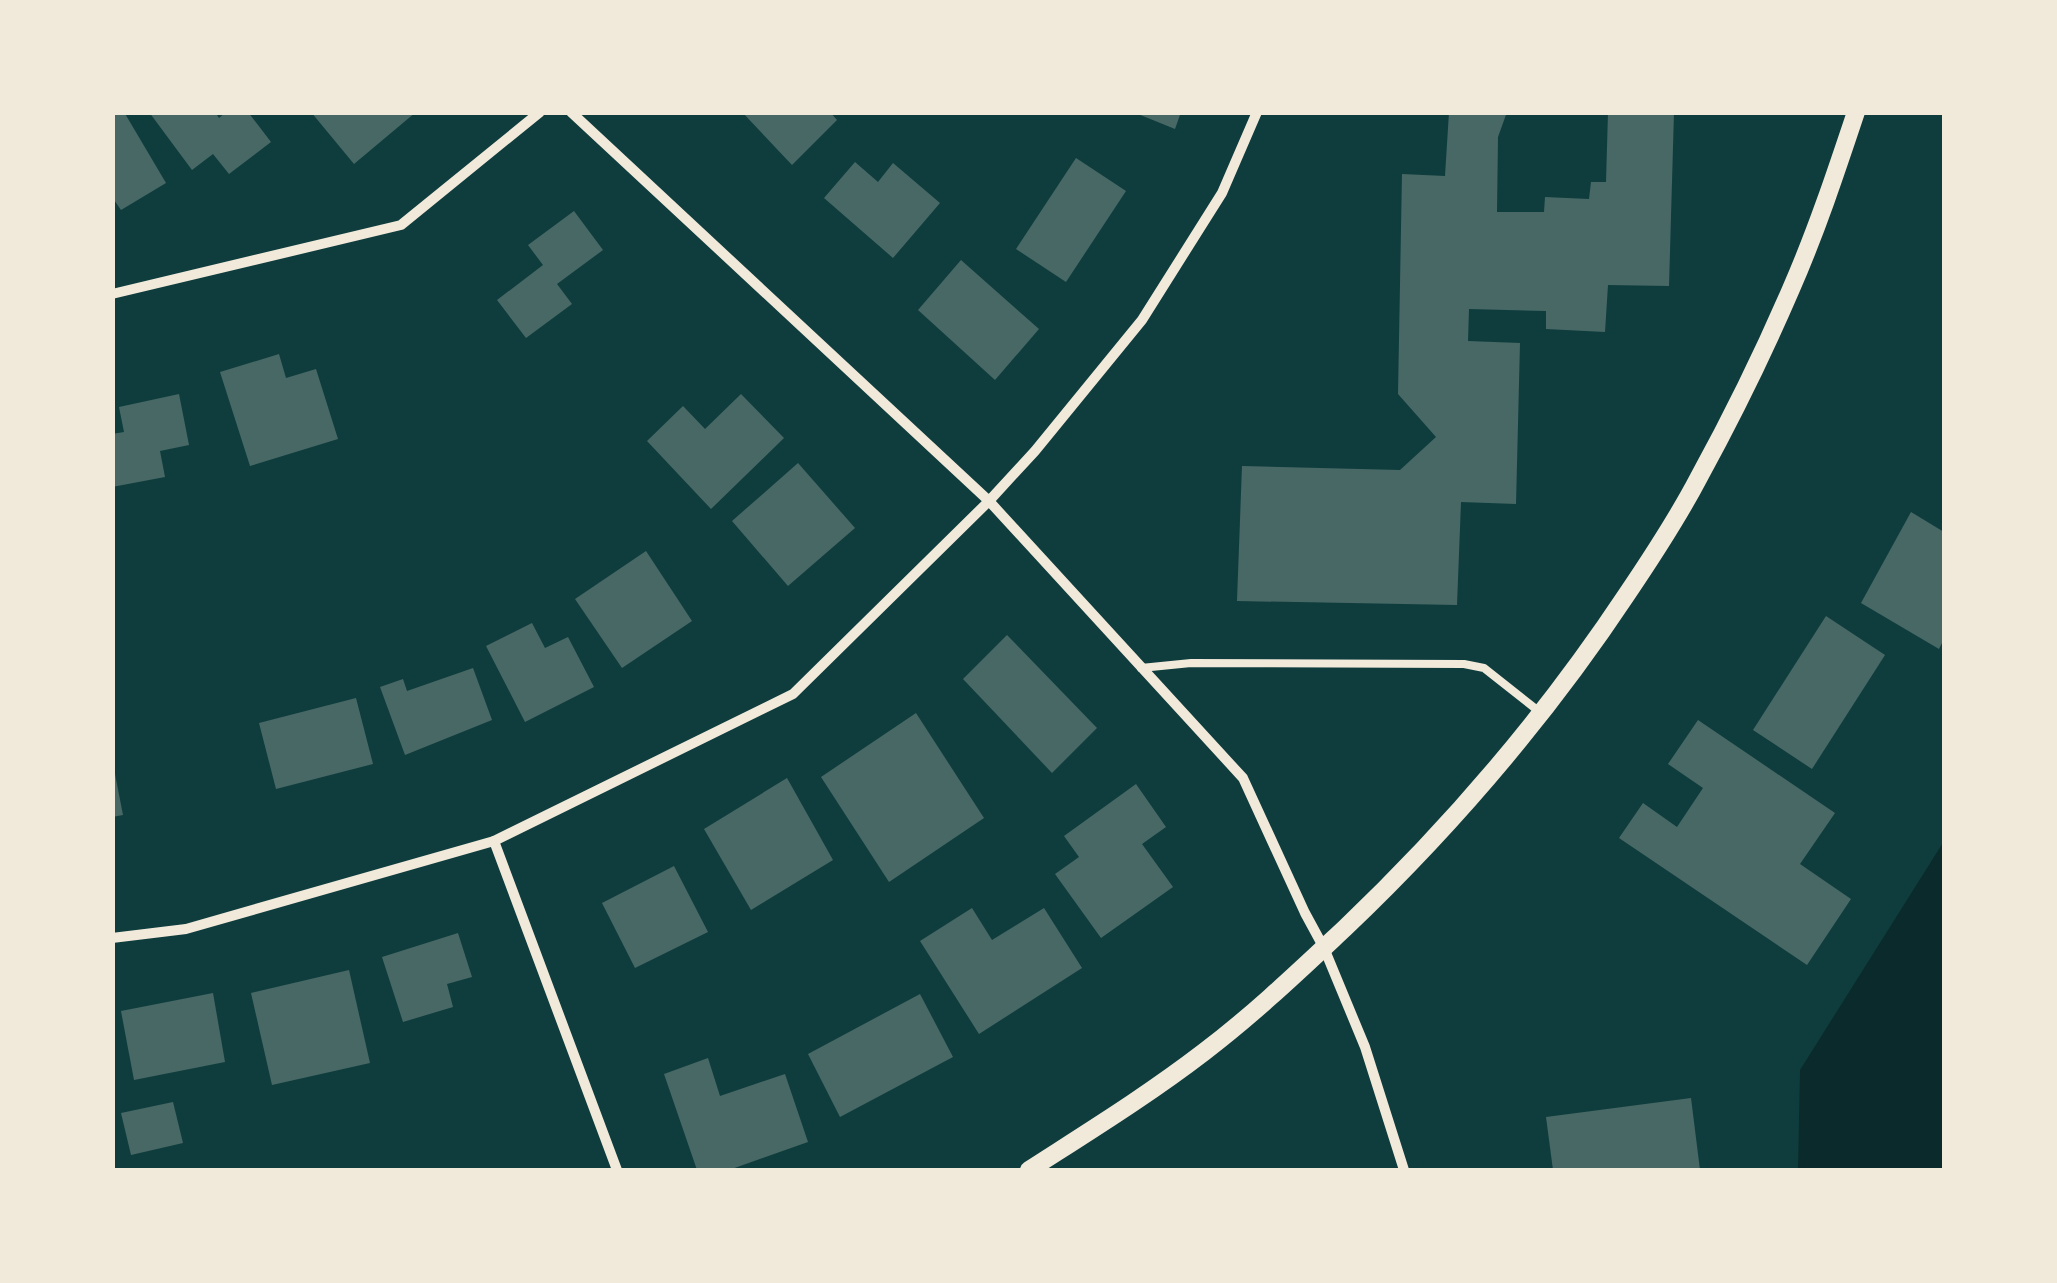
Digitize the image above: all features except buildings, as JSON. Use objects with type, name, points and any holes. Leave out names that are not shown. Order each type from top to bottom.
[{"type":"street","points":[[112,294],[401,225],[540,112]]},
{"type":"street","points":[[572,112],[988,501],[1243,778],[1324,948],[1365,1047],[1404,1170]]},
{"type":"street","points":[[112,938],[186,928],[494,841],[793,694],[1036,451],[1142,320],[1222,193],[1257,112]]},
{"type":"street","points":[[1029,1170],[1131,1104],[1268,1000],[1454,819],[1541,713],[1601,633],[1697,482],[1792,287],[1856,112]]},
{"type":"street","points":[[494,841],[616,1170]]},
{"type":"lane","points":[[1141,668],[1191,663],[1464,664],[1484,668],[1541,713]]},
{"type":"water","points":[[1944,841],[1944,1170],[1798,1170],[1800,1070]]}]
